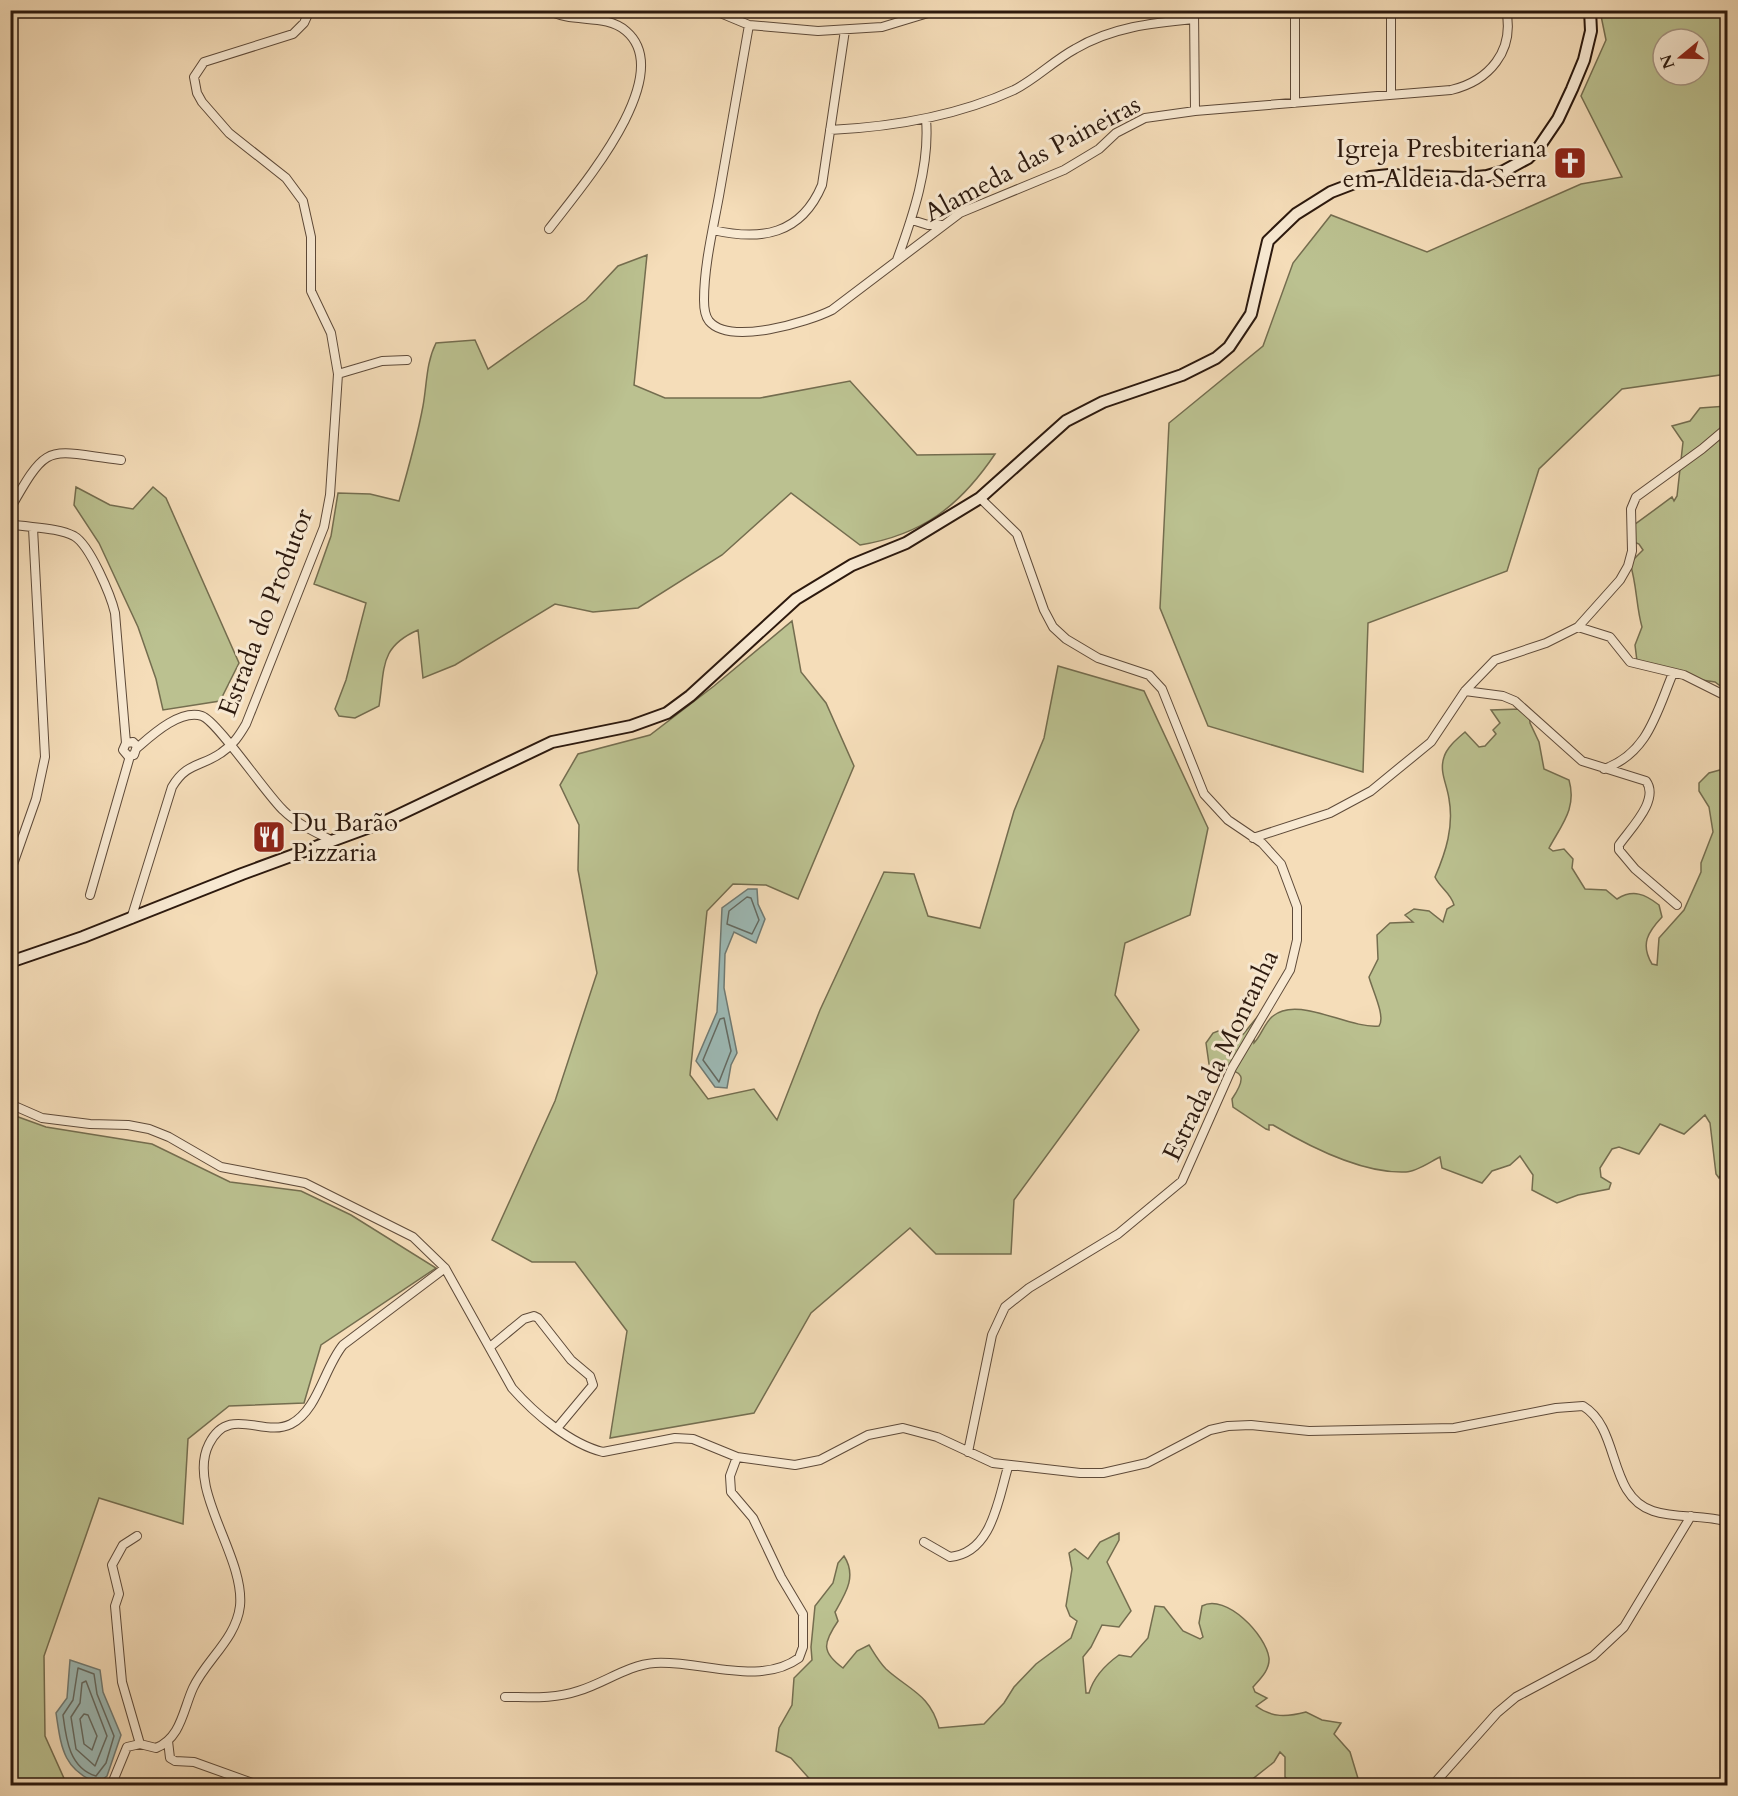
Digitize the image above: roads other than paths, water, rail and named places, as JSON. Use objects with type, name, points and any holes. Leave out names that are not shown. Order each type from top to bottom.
[{"type":"street","name":"Estrada do Produtor","points":[[130,918],[167,800],[176,781],[189,767],[215,756],[230,746],[246,724],[324,527],[330,495],[338,374],[331,333],[311,291],[311,237],[303,201],[286,178],[217,121],[202,102],[194,84],[197,71],[204,62],[293,34],[304,23],[309,10]]},
{"type":"street","points":[[548,10],[565,18],[615,25],[627,32],[638,49],[641,77],[633,104],[615,138],[549,229]]},
{"type":"street","points":[[713,10],[749,25],[818,31],[882,27],[938,10]]},
{"type":"street","points":[[1295,10],[1295,104]]},
{"type":"street","points":[[1391,10],[1391,95]]},
{"type":"street","name":"Alameda das Paineiras","points":[[749,25],[712,230],[704,299],[705,312],[716,327],[728,330],[785,328],[811,320],[832,310],[943,225],[996,197],[1064,170],[1099,149],[1129,125],[1145,118],[1194,111],[1450,90],[1474,83],[1494,68],[1505,45],[1506,10]]},
{"type":"street","points":[[10,962],[386,821],[552,742],[631,726],[667,713],[690,696],[796,599],[852,565],[906,543],[980,498],[1053,430],[1078,413],[1199,368],[1229,347],[1251,314],[1268,241],[1281,226],[1331,192],[1370,177],[1389,175],[1467,178],[1487,176],[1504,171],[1528,158],[1539,147],[1558,119],[1572,89],[1584,60],[1592,31],[1590,10]]},
{"type":"street","points":[[831,130],[873,128],[926,118],[1013,90],[1032,80],[1073,49],[1102,35],[1140,24],[1194,15],[1194,111]]},
{"type":"street","points":[[712,230],[741,235],[767,234],[800,219],[812,206],[822,185],[845,30]]},
{"type":"street","points":[[897,260],[912,220],[926,146],[926,118]]},
{"type":"street","points":[[912,220],[928,225],[943,225]]},
{"type":"street","points":[[905,236],[917,244]]},
{"type":"street","points":[[338,374],[382,361],[407,360]]},
{"type":"street","points":[[1253,838],[1330,813],[1371,791],[1431,742],[1465,691],[1489,665],[1502,656],[1546,643],[1578,627],[1610,593],[1628,566],[1632,551],[1631,509],[1636,497],[1728,427]]},
{"type":"street","points":[[10,509],[37,463],[49,454],[61,452],[121,460]]},
{"type":"street","name":"Estrada da Montanha","points":[[968,1452],[992,1335],[1005,1307],[1029,1287],[1118,1234],[1182,1181],[1232,1068],[1290,970],[1297,940],[1297,907],[1281,864],[1271,851],[1228,820],[1204,794],[1168,701],[1155,680],[1142,671],[1098,658],[1066,639],[1053,627],[1044,610],[1017,534],[980,498]]},
{"type":"street","points":[[10,524],[62,532],[79,540],[109,595],[117,627],[126,743],[123,750],[130,756]]},
{"type":"street","points":[[11,870],[36,799],[45,757],[33,528]]},
{"type":"street","points":[[1578,627],[1610,637],[1630,662],[1701,682],[1728,697]]},
{"type":"street","points":[[1602,769],[1623,762],[1641,745],[1673,674]]},
{"type":"street","points":[[1465,691],[1503,696],[1515,701],[1570,753],[1602,769],[1642,778],[1650,786],[1650,798],[1619,845],[1619,850],[1635,869],[1677,905]]},
{"type":"street","points":[[137,748],[170,724],[196,715],[207,718],[283,811],[301,825],[333,841]]},
{"type":"street","points":[[126,743],[133,742],[137,748],[136,754],[130,756]]},
{"type":"street","points":[[90,896],[130,756]]},
{"type":"street","points":[[10,1104],[42,1118],[90,1124],[128,1125],[149,1129],[170,1137],[221,1167],[305,1183],[412,1237],[445,1268],[512,1388],[525,1403],[594,1450],[603,1452],[675,1438],[693,1438],[737,1457],[774,1464],[809,1464],[868,1435],[903,1428],[937,1437],[980,1459],[1008,1467],[1080,1473],[1124,1470],[1165,1455],[1210,1430],[1228,1426],[1251,1425],[1309,1431],[1454,1428],[1556,1408],[1583,1406],[1599,1420],[1630,1495],[1638,1503],[1654,1512],[1728,1522]]},
{"type":"street","points":[[111,1785],[124,1750],[131,1745],[140,1744],[156,1748],[176,1735],[196,1681],[236,1626],[240,1606],[240,1588],[233,1562],[209,1500],[205,1482],[205,1454],[209,1444],[218,1431],[236,1423],[271,1428],[291,1424],[307,1409],[335,1354],[343,1345],[445,1268]]},
{"type":"street","points":[[490,1347],[524,1319],[534,1316],[571,1360],[590,1376],[593,1385],[558,1427]]},
{"type":"street","points":[[505,1697],[562,1695],[580,1691],[625,1670],[654,1663],[761,1671],[782,1667],[799,1658],[803,1647],[803,1614],[781,1577],[753,1518],[731,1492],[730,1476],[737,1457]]},
{"type":"street","points":[[924,1542],[950,1557],[969,1553],[986,1532],[1008,1467]]},
{"type":"street","points":[[1432,1785],[1497,1713],[1516,1697],[1593,1656],[1624,1627],[1691,1516]]},
{"type":"street","points":[[137,1536],[123,1545],[112,1565],[119,1594],[115,1606],[122,1682],[140,1744]]},
{"type":"street","points":[[168,1741],[170,1758],[174,1761],[194,1762],[261,1785]]},
{"type":"water","points":[[748,889],[757,889],[758,904],[765,919],[756,943],[734,932],[725,954],[724,988],[737,1053],[731,1065],[727,1088],[715,1087],[696,1061],[717,1012],[722,908]]},
{"type":"water","points":[[70,1660],[100,1670],[103,1692],[121,1735],[107,1776],[98,1783],[86,1778],[70,1764],[62,1746],[56,1713],[67,1698]]},
{"type":"place","name":"Igreja Presbiteriana em Aldeia da Serra","points":[[1570,163]]},
{"type":"place","name":"Du Barão Pizzaria","points":[[269,837]]}]
